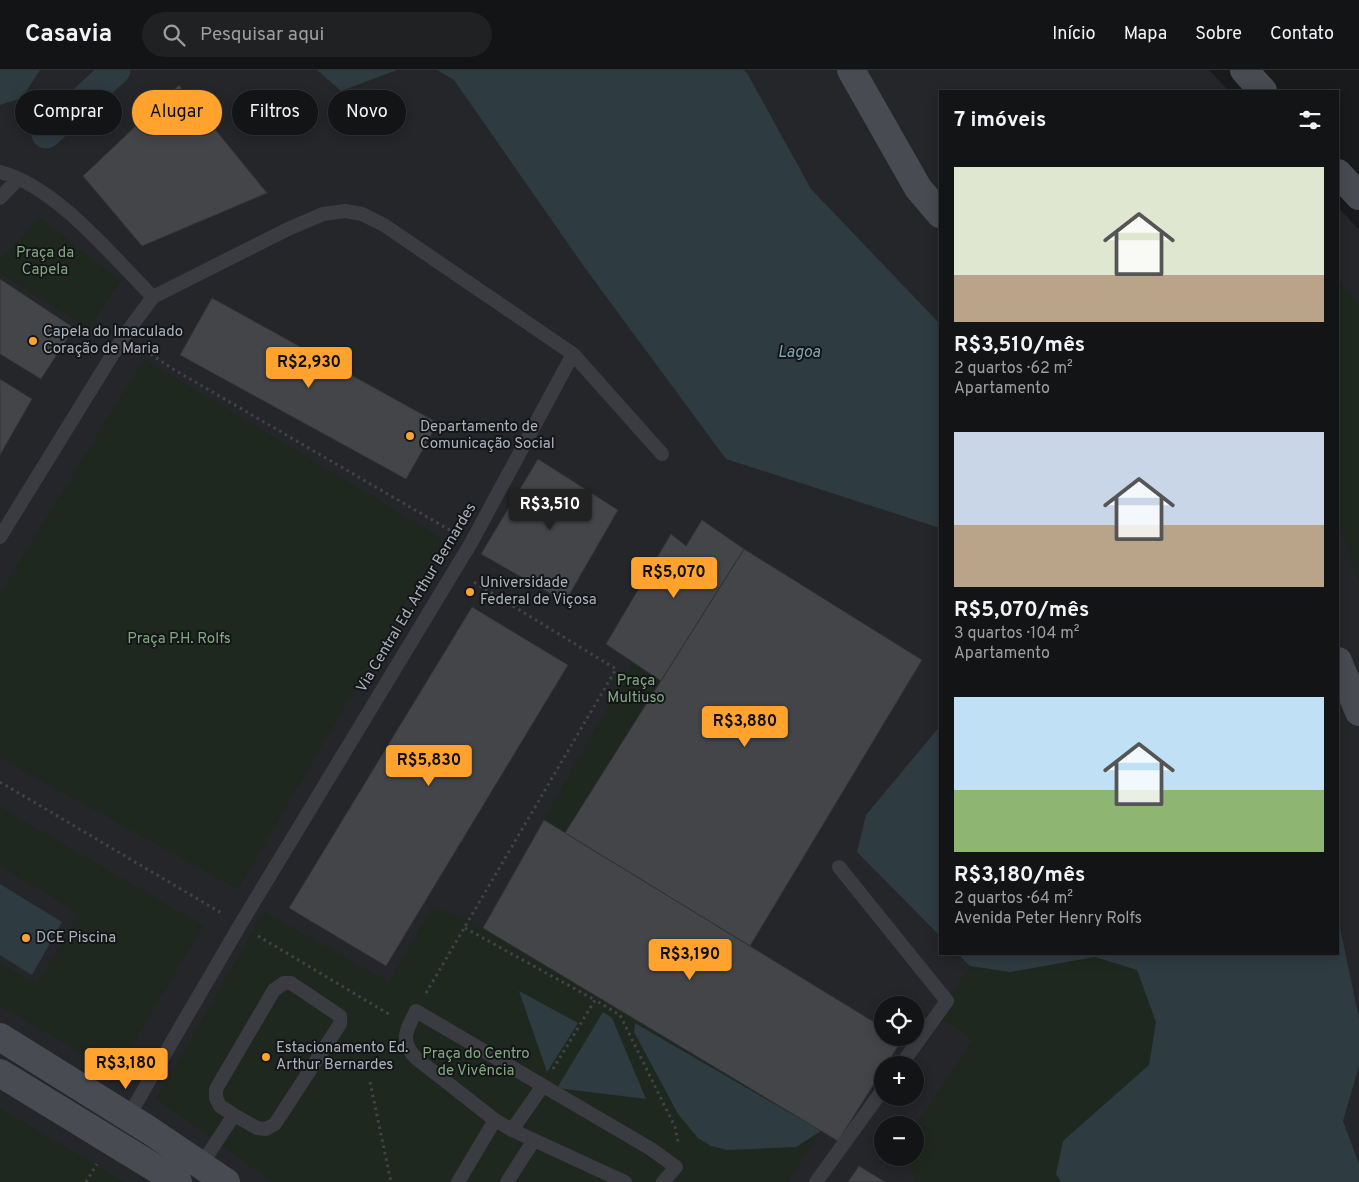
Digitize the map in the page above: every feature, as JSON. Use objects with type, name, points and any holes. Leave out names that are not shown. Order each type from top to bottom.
[{"type":"main road","points":[[851,70],[918,188],[939,213]]},
{"type":"main road","points":[[1244,70],[1263,90]]},
{"type":"main road","points":[[1339,174],[1359,196]]},
{"type":"main road","points":[[1339,663],[1359,712]]},
{"type":"main road","points":[[0,1037],[128,1117],[226,1182]]},
{"type":"main road","points":[[0,1073],[178,1182]]},
{"type":"lane","points":[[0,172],[37,189],[65,210],[153,297]]},
{"type":"lane","points":[[0,198],[18,179]]},
{"type":"lane","points":[[0,537],[124,336],[153,297],[288,229],[323,214],[345,211],[362,214],[384,224],[574,354],[662,454]]},
{"type":"lane","name":"Via Central Ed. Arthur Bernardes","points":[[128,1117],[240,925],[470,543],[574,354]]},
{"type":"lane","points":[[839,866],[947,1001],[907,1056]]},
{"type":"lane","points":[[284,983],[291,983],[340,1016],[338,1031],[275,1124],[266,1129],[257,1128],[234,1115],[220,1106],[216,1098],[216,1089],[274,990],[284,983]]},
{"type":"lane","points":[[625,1182],[494,1120],[409,1051],[405,1042],[409,1026],[416,1011],[651,1149],[676,1167],[663,1182]]},
{"type":"lane","points":[[512,1130],[542,1086]]},
{"type":"lane","points":[[816,1182],[874,1103]]},
{"type":"lane","points":[[201,1165],[234,1115]]},
{"type":"lane","points":[[458,1182],[494,1120]]},
{"type":"lane","points":[[507,1182],[534,1140]]},
{"type":"path","points":[[124,336],[173,370],[470,543]]},
{"type":"path","points":[[416,1011],[616,669],[465,576]]},
{"type":"path","points":[[0,782],[409,1026]]},
{"type":"path","points":[[465,928],[620,1015],[675,1127],[681,1156],[676,1167]]},
{"type":"path","points":[[542,1086],[595,1000]]},
{"type":"path","points":[[370,1082],[391,1182]]},
{"type":"path","points":[[86,1182],[98,1162]]},
{"type":"shaded area","name":"Universidade Federal de Viçosa","points":[[0,70],[1209,70],[1228,90],[939,90],[939,955],[1339,955],[1339,208],[1359,230],[1359,1182],[0,1182]]},
{"type":"green space","name":"Praça da Capela","points":[[40,217],[120,281],[89,329],[0,273],[0,260]]},
{"type":"green space","points":[[1339,282],[1359,305],[1359,582],[1339,521]]},
{"type":"green space","name":"Praça P.H. Rolfs","points":[[144,359],[443,539],[238,889],[0,758],[0,593]]},
{"type":"green space","name":"Praça Multiuso","points":[[633,662],[661,681],[565,833],[544,820]]},
{"type":"green space","points":[[0,807],[203,926],[116,1073],[0,1006],[0,963],[37,984],[79,913],[0,866]]},
{"type":"green space","name":"Praça do Centro de Vivência","points":[[433,906],[483,928],[821,1131],[788,1182],[273,1182],[156,1099],[264,912],[389,982]]},
{"type":"green space","points":[[1095,957],[1137,970],[1156,1022],[1149,1066],[1063,1141],[1056,1173],[1061,1182],[916,1182],[910,1166],[924,1166],[924,1116],[922,1116],[973,1040],[937,1015],[970,966],[1010,972]]},
{"type":"green space","points":[[0,1108],[124,1182],[0,1182]]},
{"type":"water","points":[[0,70],[40,70],[27,90],[15,90],[15,100],[0,105]]},
{"type":"water","points":[[317,70],[397,70],[344,90],[340,90]]},
{"type":"water","name":"Lagoa","points":[[437,70],[744,70],[811,189],[939,323],[939,528],[726,459],[585,268],[454,80]]},
{"type":"water","points":[[939,727],[939,935],[857,852],[866,815]]},
{"type":"water","name":"DCE Piscina","points":[[0,884],[62,922],[32,975],[0,955]]},
{"type":"water","points":[[1339,923],[1359,1018],[1359,1066],[1343,1121],[1359,1164],[1359,1182],[1061,1182],[1056,1174],[1063,1141],[1149,1065],[1156,1022],[1137,970],[1095,957],[1010,972],[970,966],[959,955],[1339,955]]},
{"type":"water","points":[[519,991],[578,1023],[547,1072]]},
{"type":"water","points":[[603,1012],[612,1018],[646,1099],[557,1088]]},
{"type":"water","points":[[635,1023],[821,1131],[796,1147],[727,1150],[711,1146],[698,1138],[678,1114],[634,1032]]},
{"type":"building","points":[[179,85],[183,90],[174,90]]},
{"type":"building","points":[[132,130],[132,135],[220,135],[267,193],[142,246],[83,176]]},
{"type":"building","name":"Capela do Imaculado Coração de Maria","points":[[0,279],[74,328],[41,379],[0,354]]},
{"type":"building","points":[[212,298],[438,423],[406,479],[180,355]]},
{"type":"building","points":[[0,379],[32,399],[0,455]]},
{"type":"building","points":[[538,459],[618,510],[565,602],[481,554]]},
{"type":"building","points":[[702,520],[744,549],[661,681],[606,644],[671,534],[686,546]]},
{"type":"building","points":[[744,549],[922,660],[750,946],[565,833]]},
{"type":"building","points":[[472,607],[568,665],[386,966],[289,908]]},
{"type":"building","points":[[544,820],[874,1022],[874,1046],[898,1046],[892,1056],[874,1056],[874,1084],[838,1141],[483,928]]},
{"type":"building","points":[[859,1166],[885,1182],[848,1182]]},
{"type":"waterway","points":[[94,90],[116,70]]},
{"type":"place","name":"Capela do Imaculado Coração de Maria","points":[[33,341]]},
{"type":"place","name":"Departamento de Comunicação Social","points":[[410,436]]},
{"type":"place","name":"Universidade Federal de Viçosa","points":[[470,592]]},
{"type":"place","name":"DCE Piscina","points":[[26,938]]},
{"type":"place","name":"Estacionamento Ed. Arthur Bernardes","points":[[266,1057]]}]
